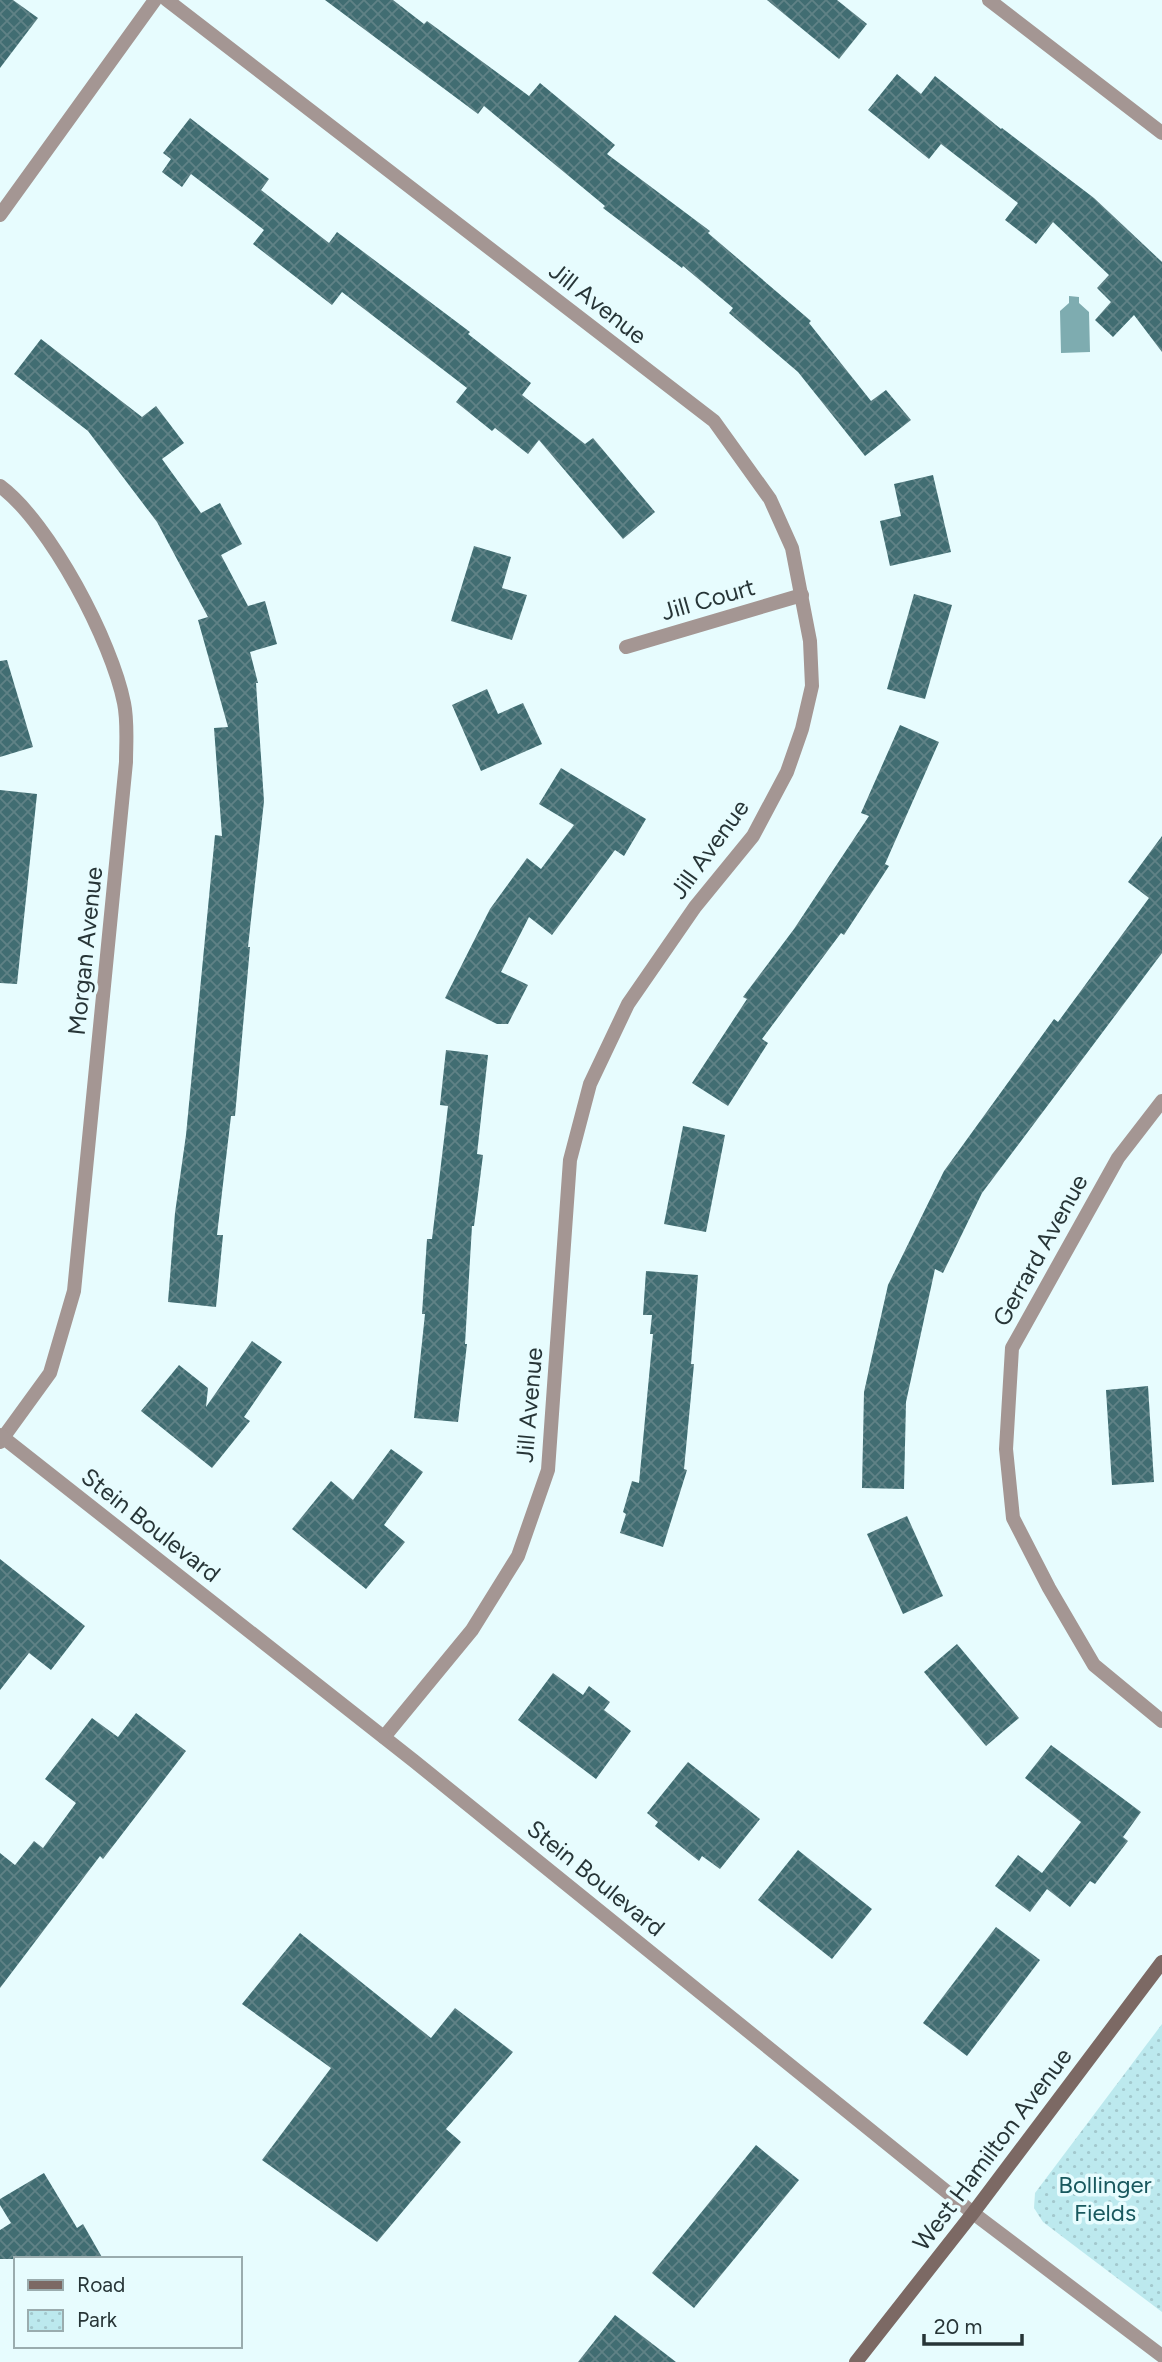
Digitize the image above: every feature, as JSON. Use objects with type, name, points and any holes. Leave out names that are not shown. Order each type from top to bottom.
[{"type":"street","points":[[0,215],[155,0]]},
{"type":"street","name":"Jill Avenue","points":[[167,0],[714,421],[770,499],[792,548],[810,641],[812,686],[802,729],[787,772],[752,836],[695,907],[628,1004],[590,1084],[570,1160],[548,1470],[518,1556],[472,1630],[384,1737]]},
{"type":"street","points":[[989,0],[1162,133]]},
{"type":"street","name":"Morgan Avenue","points":[[0,486],[38,527],[89,608],[125,704],[126,762],[74,1291],[50,1373],[1,1438]]},
{"type":"street","name":"Jill Court","points":[[626,647],[802,594]]},
{"type":"street","name":"Gerrard Avenue","points":[[1162,1101],[1118,1158],[1012,1348],[1006,1449],[1013,1518],[1049,1588],[1094,1665],[1162,1721]]},
{"type":"street","name":"Stein Boulevard","points":[[1,1438],[384,1737],[973,2213],[1162,2356]]},
{"type":"street","name":"West Hamilton Avenue","points":[[856,2362],[973,2213],[1162,1962]]},
{"type":"green space","name":"Bollinger Fields","points":[[1162,2024],[1162,2312],[1043,2222],[1034,2208],[1035,2193]]},
{"type":"shaded area","points":[[1069,296],[1079,297],[1079,303],[1089,312],[1090,352],[1061,353],[1060,311],[1069,303]]},
{"type":"building","points":[[0,0],[13,0],[38,18],[0,68]]},
{"type":"building","points":[[325,0],[393,0],[424,24],[427,21],[529,96],[540,83],[615,145],[607,154],[710,231],[708,233],[811,321],[809,323],[871,401],[886,390],[911,420],[865,456],[798,372],[729,313],[733,308],[683,266],[682,268],[603,208],[605,206],[484,106],[478,114]]},
{"type":"building","points":[[767,0],[837,0],[867,24],[839,59]]},
{"type":"building","points":[[897,74],[921,94],[935,76],[1094,198],[1162,262],[1162,352],[1134,315],[1113,337],[1095,320],[1111,302],[1097,288],[1109,275],[1053,222],[1036,244],[1005,220],[1018,203],[941,144],[929,159],[868,110]]},
{"type":"building","points":[[190,118],[269,179],[261,190],[329,243],[337,232],[470,332],[468,334],[531,383],[522,395],[585,444],[593,438],[655,512],[623,539],[539,440],[528,454],[495,428],[492,431],[456,402],[467,388],[342,292],[332,305],[253,244],[264,230],[191,174],[182,187],[162,172],[171,159],[163,153]]},
{"type":"building","points":[[41,339],[142,417],[156,406],[184,443],[162,459],[201,513],[220,503],[242,544],[221,555],[248,606],[265,601],[277,644],[250,652],[258,683],[264,801],[248,947],[235,1116],[231,1116],[217,1235],[223,1235],[216,1307],[168,1302],[215,835],[222,836],[214,728],[228,727],[198,620],[208,617],[157,522],[88,431],[14,374]]},
{"type":"building","points":[[933,475],[951,552],[890,566],[880,521],[901,516],[894,484]]},
{"type":"building","points":[[474,546],[511,557],[502,588],[527,595],[512,640],[451,621]]},
{"type":"building","points":[[914,594],[952,605],[925,699],[887,689]]},
{"type":"building","points":[[7,660],[33,747],[0,757],[0,661]]},
{"type":"building","points":[[487,689],[498,714],[523,703],[542,744],[481,771],[452,705]]},
{"type":"building","points":[[900,725],[939,742],[885,864],[889,866],[844,935],[841,933],[762,1039],[768,1043],[728,1106],[692,1083],[747,999],[743,997],[794,929],[869,816],[861,813]]},
{"type":"building","points":[[561,768],[646,819],[624,856],[615,850],[552,935],[529,917],[501,972],[528,985],[508,1024],[497,1024],[445,998],[490,909],[527,858],[541,869],[574,825],[539,804]]},
{"type":"building","points":[[0,790],[37,794],[17,984],[0,983]]},
{"type":"building","points":[[1162,836],[1162,953],[982,1193],[943,1273],[935,1269],[906,1402],[904,1489],[862,1488],[864,1392],[888,1285],[944,1171],[1054,1019],[1058,1022],[1149,898],[1128,882]]},
{"type":"building","points":[[446,1050],[488,1055],[477,1154],[483,1155],[472,1226],[467,1344],[458,1422],[414,1418],[425,1314],[422,1314],[427,1239],[432,1239],[448,1106],[440,1105]]},
{"type":"building","points":[[683,1126],[725,1135],[706,1232],[664,1224]]},
{"type":"building","points":[[646,1271],[698,1275],[691,1364],[694,1364],[684,1469],[687,1470],[663,1547],[620,1533],[632,1481],[639,1483],[653,1334],[650,1334],[652,1315],[643,1315]]},
{"type":"building","points":[[252,1341],[282,1362],[244,1417],[250,1421],[212,1468],[141,1411],[179,1365],[208,1388],[206,1407]]},
{"type":"building","points":[[1148,1386],[1154,1482],[1112,1485],[1106,1390]]},
{"type":"building","points":[[391,1449],[423,1472],[384,1525],[405,1542],[366,1589],[292,1529],[331,1481],[353,1500]]},
{"type":"building","points":[[907,1516],[943,1596],[903,1614],[867,1534]]},
{"type":"building","points":[[0,1559],[85,1626],[51,1670],[29,1653],[0,1690]]},
{"type":"building","points":[[957,1644],[1019,1718],[986,1746],[924,1672]]},
{"type":"building","points":[[553,1673],[583,1695],[589,1686],[610,1702],[604,1710],[631,1731],[596,1779],[518,1720]]},
{"type":"building","points":[[136,1713],[186,1751],[103,1859],[100,1856],[0,1988],[0,1853],[15,1865],[34,1841],[43,1848],[76,1803],[45,1779],[92,1718],[118,1737]]},
{"type":"building","points":[[1051,1745],[1141,1812],[1123,1837],[1128,1841],[1095,1884],[1090,1881],[1070,1907],[1047,1889],[1030,1912],[995,1886],[1018,1855],[1042,1873],[1081,1822],[1025,1778]]},
{"type":"building","points":[[688,1762],[760,1819],[720,1869],[702,1856],[699,1861],[655,1826],[658,1822],[647,1813]]},
{"type":"building","points":[[798,1850],[872,1909],[832,1959],[758,1900]]},
{"type":"building","points":[[996,1927],[1040,1960],[967,2056],[923,2023]]},
{"type":"building","points":[[300,1933],[431,2038],[455,2008],[513,2052],[446,2129],[461,2142],[377,2242],[262,2160],[331,2068],[242,2004]]},
{"type":"building","points":[[756,2145],[799,2180],[694,2308],[652,2273]]},
{"type":"building","points":[[44,2173],[77,2228],[83,2224],[102,2257],[0,2259],[0,2230],[11,2223],[0,2205],[0,2199]]},
{"type":"building","points":[[615,2315],[676,2362],[578,2362]]}]
